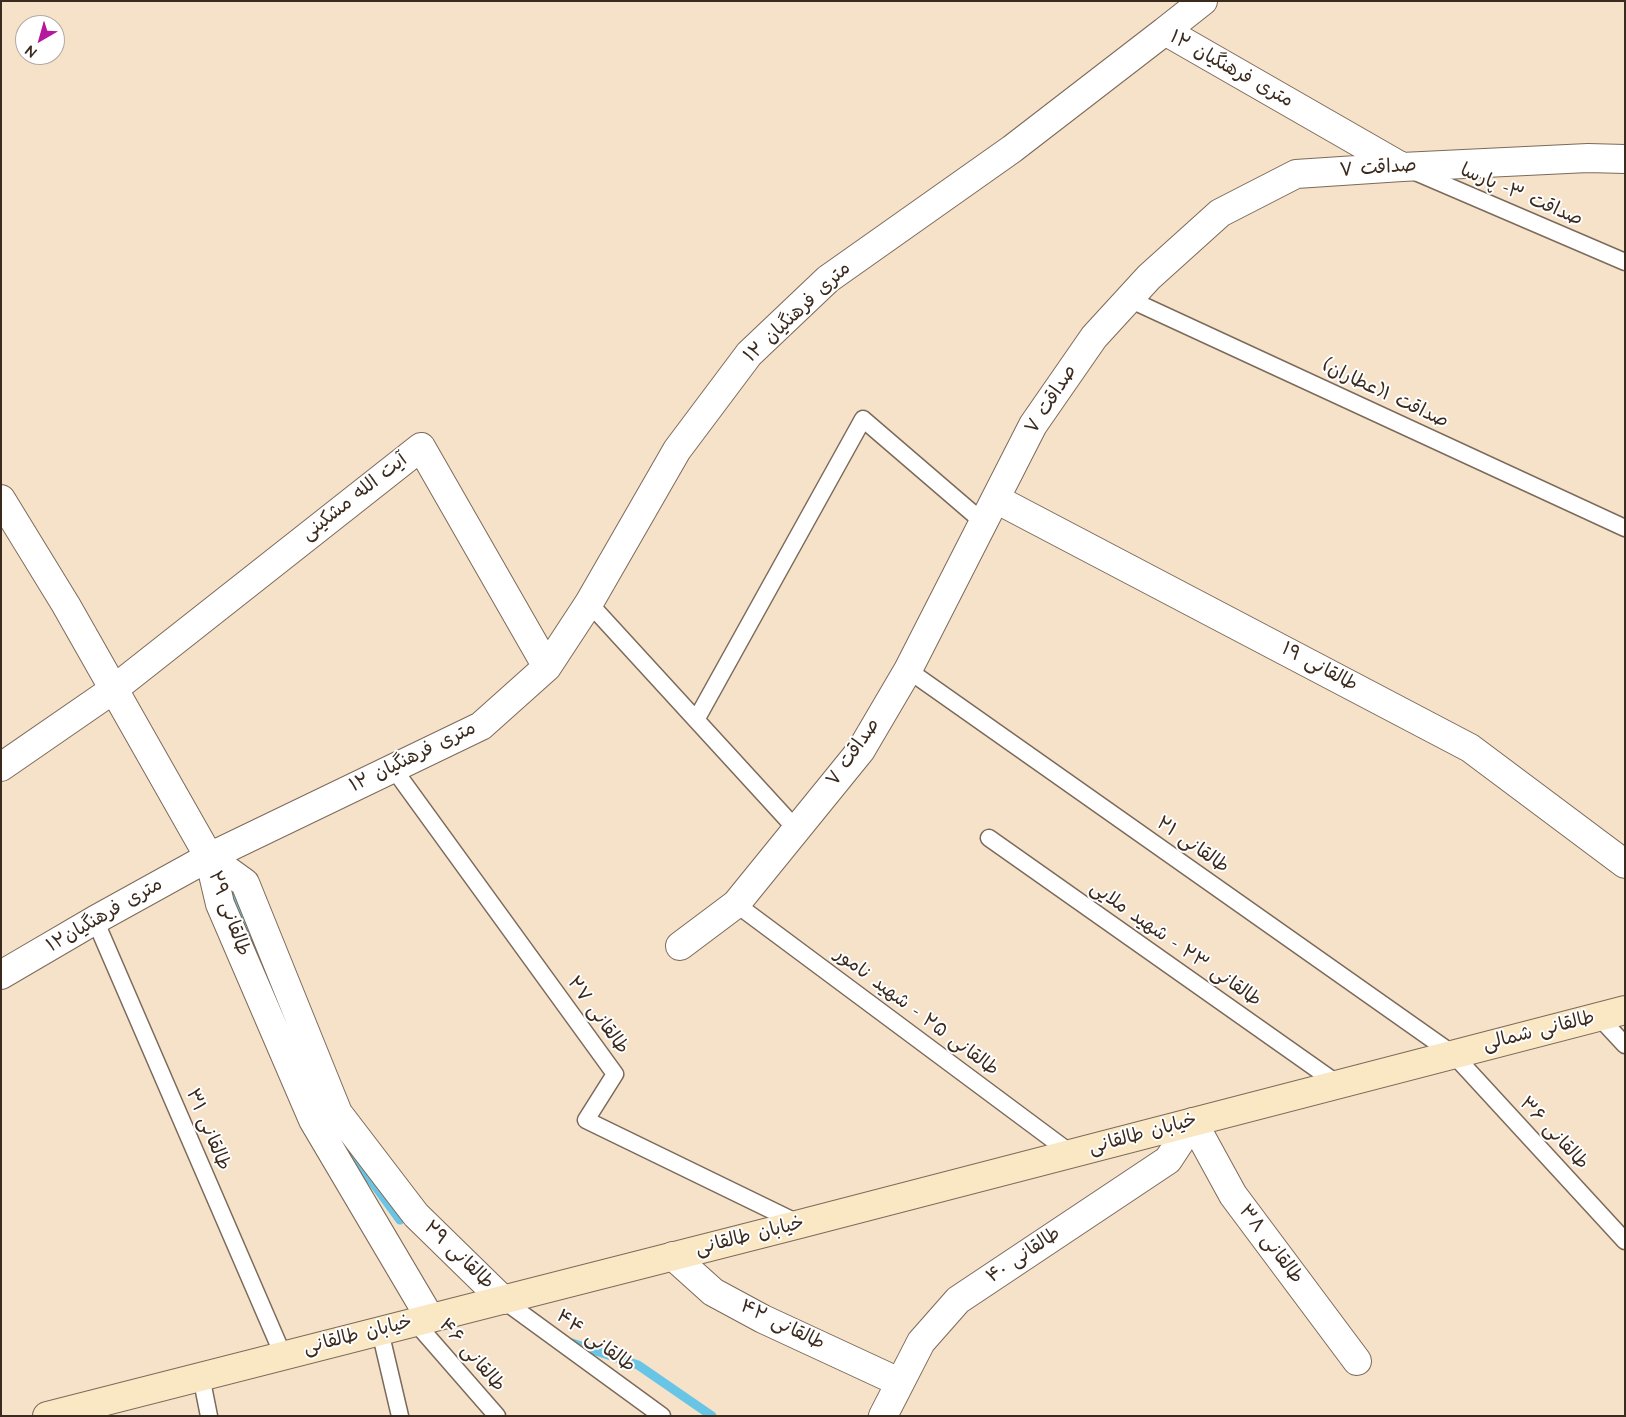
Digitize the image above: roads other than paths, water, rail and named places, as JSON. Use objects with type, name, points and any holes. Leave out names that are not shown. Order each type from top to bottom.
[{"type":"street","points":[[1165,31],[1203,1]]},
{"type":"street","name":"۱۲ متری فرهنگیان","points":[[209,857],[481,726],[547,668],[589,603],[677,450],[749,354],[828,279],[1012,149],[1165,31],[1402,166]]},
{"type":"street","name":"صداقت ۷","points":[[680,946],[736,904],[861,750],[908,670],[1033,426],[1094,337],[1149,277],[1220,213],[1296,174],[1402,166],[1625,158]]},
{"type":"street","name":"آیت الله مشکینی","points":[[114,689],[421,447],[547,668]]},
{"type":"street","points":[[1,499],[66,604],[209,857]]},
{"type":"street","name":"طالقانی ۱۹","points":[[996,499],[1470,748],[1625,864]]},
{"type":"street","points":[[1,767],[114,689]]},
{"type":"street","name":"۱۲متری فرهنگیان","points":[[1,975],[209,857]]},
{"type":"street","name":"طالقانی ۲۹","points":[[209,857],[245,883],[338,1113],[416,1215],[503,1300]]},
{"type":"street","name":"طالقانی ۲۹","points":[[209,857],[220,904],[313,1120],[423,1320]]},
{"type":"street","name":"طالقانی شمالی","points":[[1453,1054],[1625,1010]]},
{"type":"street","name":"خیابان طالقانی","points":[[47,1416],[113,1408],[202,1376],[1072,1154],[1453,1054]]},
{"type":"street","name":"طالقانی ۳۸","points":[[1193,1122],[1233,1195],[1357,1361]]},
{"type":"street","name":"طالقانی ۴۰","points":[[883,1416],[921,1342],[958,1300],[1168,1160],[1193,1122]]},
{"type":"street","name":"طالقانی ۴۲","points":[[672,1256],[713,1292],[763,1319],[900,1382]]},
{"type":"lane","name":"صداقت ۳- پارسا","points":[[1402,166],[1625,262]]},
{"type":"lane","name":"صداقت ۱(عطاران)","points":[[1129,298],[1625,528]]},
{"type":"lane","points":[[696,720],[863,419],[984,523]]},
{"type":"lane","points":[[589,603],[796,830]]},
{"type":"lane","name":"طالقانی ۲۱","points":[[908,670],[1453,1054]]},
{"type":"lane","name":"طالقانی ۲۷","points":[[394,768],[615,1074],[586,1120],[800,1224]]},
{"type":"lane","name":"طالقانی ۲۳ - شهید ملایی","points":[[989,838],[1338,1084]]},
{"type":"lane","name":"طالقانی ۲۵ - شهید نامور","points":[[736,904],[1072,1154]]},
{"type":"lane","name":"طالقانی ۳۱","points":[[95,920],[283,1355]]},
{"type":"lane","points":[[1599,1017],[1625,1045]]},
{"type":"lane","name":"طالقانی ۳۶","points":[[1453,1054],[1625,1241]]},
{"type":"lane","name":"طالقانی ۴۴","points":[[503,1300],[662,1416]]},
{"type":"lane","name":"طالقانی ۴۶","points":[[423,1320],[497,1416]]},
{"type":"lane","points":[[380,1330],[400,1416]]},
{"type":"lane","points":[[202,1376],[209,1416]]},
{"type":"waterway","points":[[233,892],[285,1021]]},
{"type":"waterway","points":[[339,1136],[400,1220]]},
{"type":"waterway","points":[[572,1343],[638,1365],[712,1416]]}]
